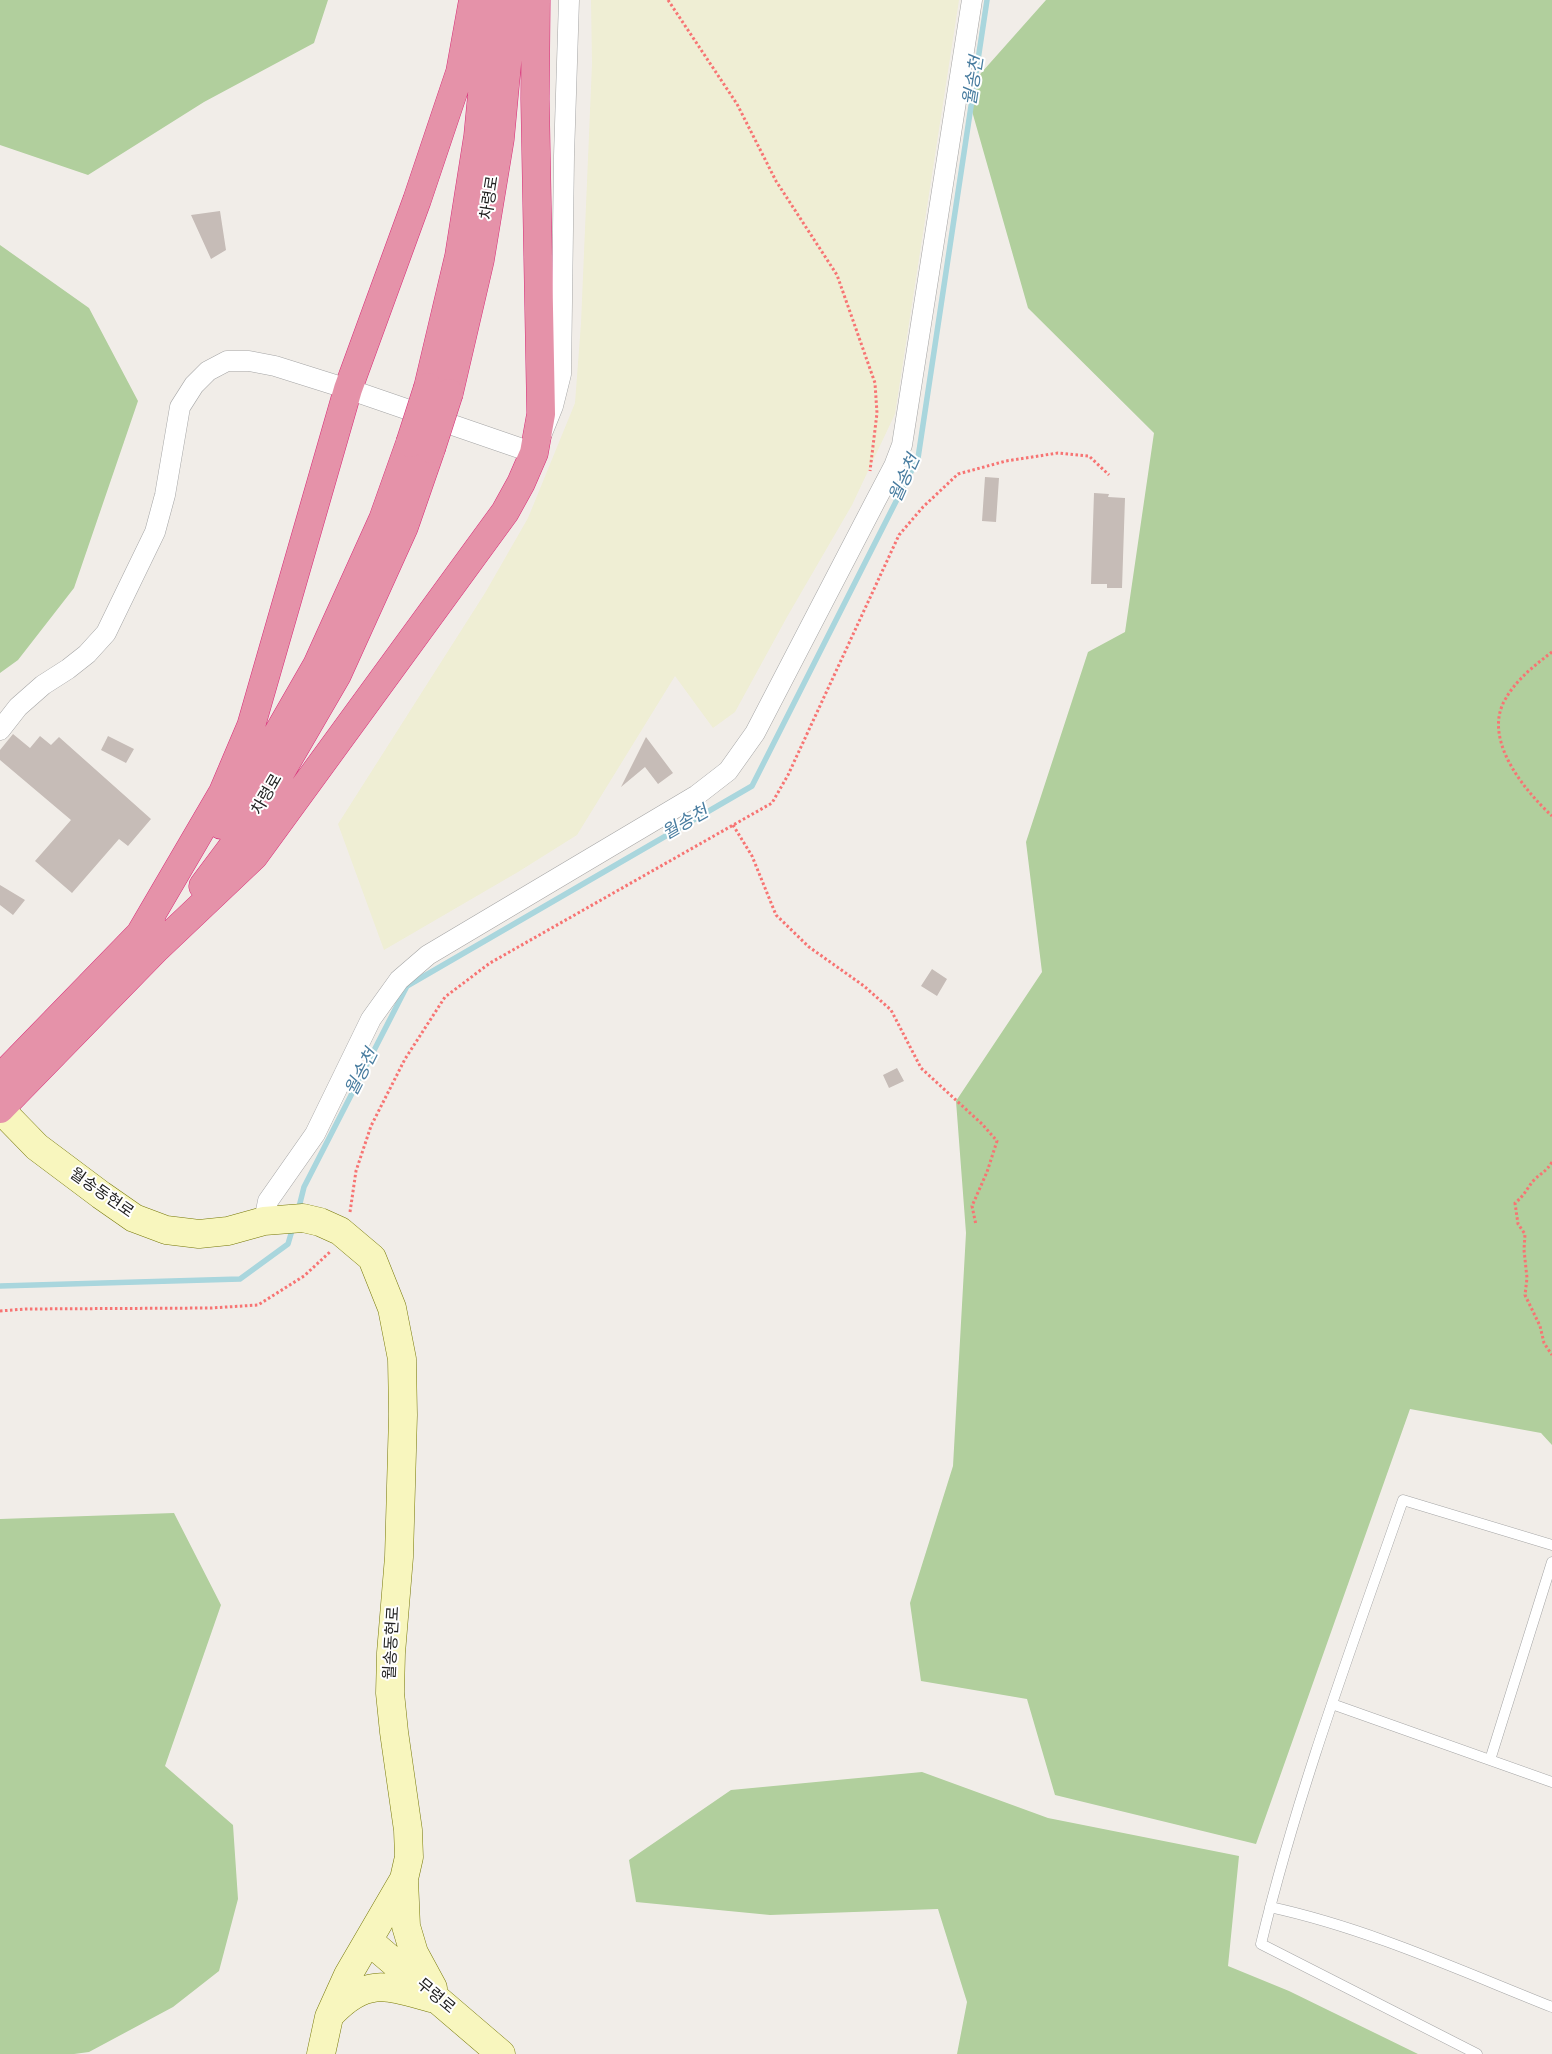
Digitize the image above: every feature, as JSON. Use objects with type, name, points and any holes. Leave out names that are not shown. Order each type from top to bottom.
[{"type":"highway","points":[[148,941],[223,792],[251,726],[348,389],[417,200],[460,72],[473,0]]},
{"type":"highway","name":"차령로","points":[[438,390],[477,145],[491,0]]},
{"type":"highway","name":"차령로","points":[[0,1109],[10,1079],[148,941],[236,806],[317,665],[383,519],[420,446],[480,260],[500,139],[513,0]]},
{"type":"highway","points":[[148,941],[254,856],[505,512],[534,453],[541,414],[535,99],[536,0]]},
{"type":"street","points":[[0,730],[18,708],[43,685],[88,654],[106,633],[155,532],[165,495],[180,407],[194,385],[208,371],[227,361],[249,361],[275,366],[534,453],[553,406],[561,374],[569,0]]},
{"type":"street","points":[[273,1220],[268,1201],[315,1134],[371,1019],[399,980],[428,955],[697,795],[728,771],[755,733],[876,502],[902,445],[972,0]]},
{"type":"street","name":"월송동현로","points":[[0,1109],[37,1147],[134,1218],[166,1230],[199,1234],[228,1231],[273,1220],[303,1218],[320,1222],[343,1234],[372,1258],[392,1308],[402,1359],[403,1415],[398,1557],[390,1693],[408,1830],[409,1857],[404,1879],[369,1942],[348,1975],[328,2017],[321,2054]]},
{"type":"street","points":[[404,1879],[406,1926],[414,1954],[439,2000]]},
{"type":"street","name":"무령로","points":[[369,1942],[501,2054]]},
{"type":"street","points":[[328,2017],[347,1998],[365,1990],[390,1987],[439,2000]]},
{"type":"lane","points":[[1477,2054],[1260,1944],[1332,1704],[1404,1500],[1552,1545]]},
{"type":"lane","points":[[1490,1760],[1552,1562]]},
{"type":"lane","points":[[1332,1704],[1552,1782]]},
{"type":"lane","points":[[1270,1906],[1358,1930],[1552,2007]]},
{"type":"path","points":[[668,0],[737,104],[776,181],[837,275],[875,383],[878,413],[869,469],[876,502]]},
{"type":"path","points":[[0,1311],[25,1309],[211,1308],[258,1305],[304,1276],[343,1234],[356,1171],[371,1126],[405,1058],[445,997],[490,963],[772,803],[788,775],[898,535],[923,506],[958,474],[1006,461],[1058,453],[1089,456],[1109,475]]},
{"type":"path","points":[[1552,652],[1528,670],[1505,699],[1498,728],[1501,743],[1512,770],[1552,816]]},
{"type":"path","points":[[733,825],[752,856],[776,915],[809,947],[864,986],[891,1010],[922,1068],[982,1124],[997,1141],[987,1172],[972,1206],[976,1225]]},
{"type":"path","points":[[1552,1162],[1546,1172],[1534,1180],[1525,1195],[1515,1203],[1518,1224],[1525,1234],[1524,1250],[1527,1278],[1525,1295],[1540,1326],[1544,1343],[1552,1355]]},
{"type":"green space","points":[[0,0],[328,0],[314,43],[204,102],[88,175],[0,145]]},
{"type":"green space","points":[[591,0],[959,0],[895,414],[852,505],[735,712],[713,728],[675,676],[577,835],[518,872],[384,950],[338,824],[485,593],[528,518],[575,403],[581,323],[592,64]]},
{"type":"green space","points":[[1046,0],[1552,0],[1552,1445],[1541,1433],[1410,1409],[1256,1844],[1055,1795],[1027,1699],[921,1681],[910,1603],[953,1466],[966,1233],[956,1101],[1042,972],[1026,842],[1088,652],[1125,632],[1154,433],[1028,308],[966,90]]},
{"type":"green space","points":[[0,245],[89,308],[138,401],[74,588],[18,660],[0,673]]},
{"type":"green space","points":[[174,1513],[221,1605],[165,1766],[233,1825],[238,1899],[219,1971],[173,2007],[89,2052],[74,2054],[0,2054],[0,1519]]},
{"type":"green space","points":[[922,1772],[1048,1818],[1239,1856],[1228,1966],[1289,1991],[1418,2054],[957,2054],[967,2002],[938,1909],[770,1915],[636,1902],[629,1860],[731,1790]]},
{"type":"building","points":[[220,211],[226,250],[211,259],[191,215]]},
{"type":"building","points":[[985,477],[999,478],[996,522],[982,521]]},
{"type":"building","points":[[1094,493],[1109,494],[1108,497],[1125,498],[1122,588],[1107,588],[1107,584],[1091,584]]},
{"type":"building","points":[[13,734],[30,748],[40,736],[51,745],[59,737],[151,819],[128,846],[119,839],[72,893],[35,861],[71,820],[0,760],[0,750]]},
{"type":"building","points":[[108,736],[134,749],[126,763],[101,750]]},
{"type":"building","points":[[646,737],[673,773],[658,784],[645,767],[621,787]]},
{"type":"building","points":[[0,885],[25,900],[13,915],[0,905]]},
{"type":"building","points":[[932,969],[947,979],[937,996],[921,986]]},
{"type":"building","points":[[897,1068],[904,1081],[889,1088],[883,1075]]},
{"type":"waterway","name":"월송천","points":[[298,1211],[304,1187],[407,986],[752,786],[918,458],[987,0]]},
{"type":"waterway","name":"월송천","points":[[0,1286],[240,1279],[288,1244],[293,1227]]}]
